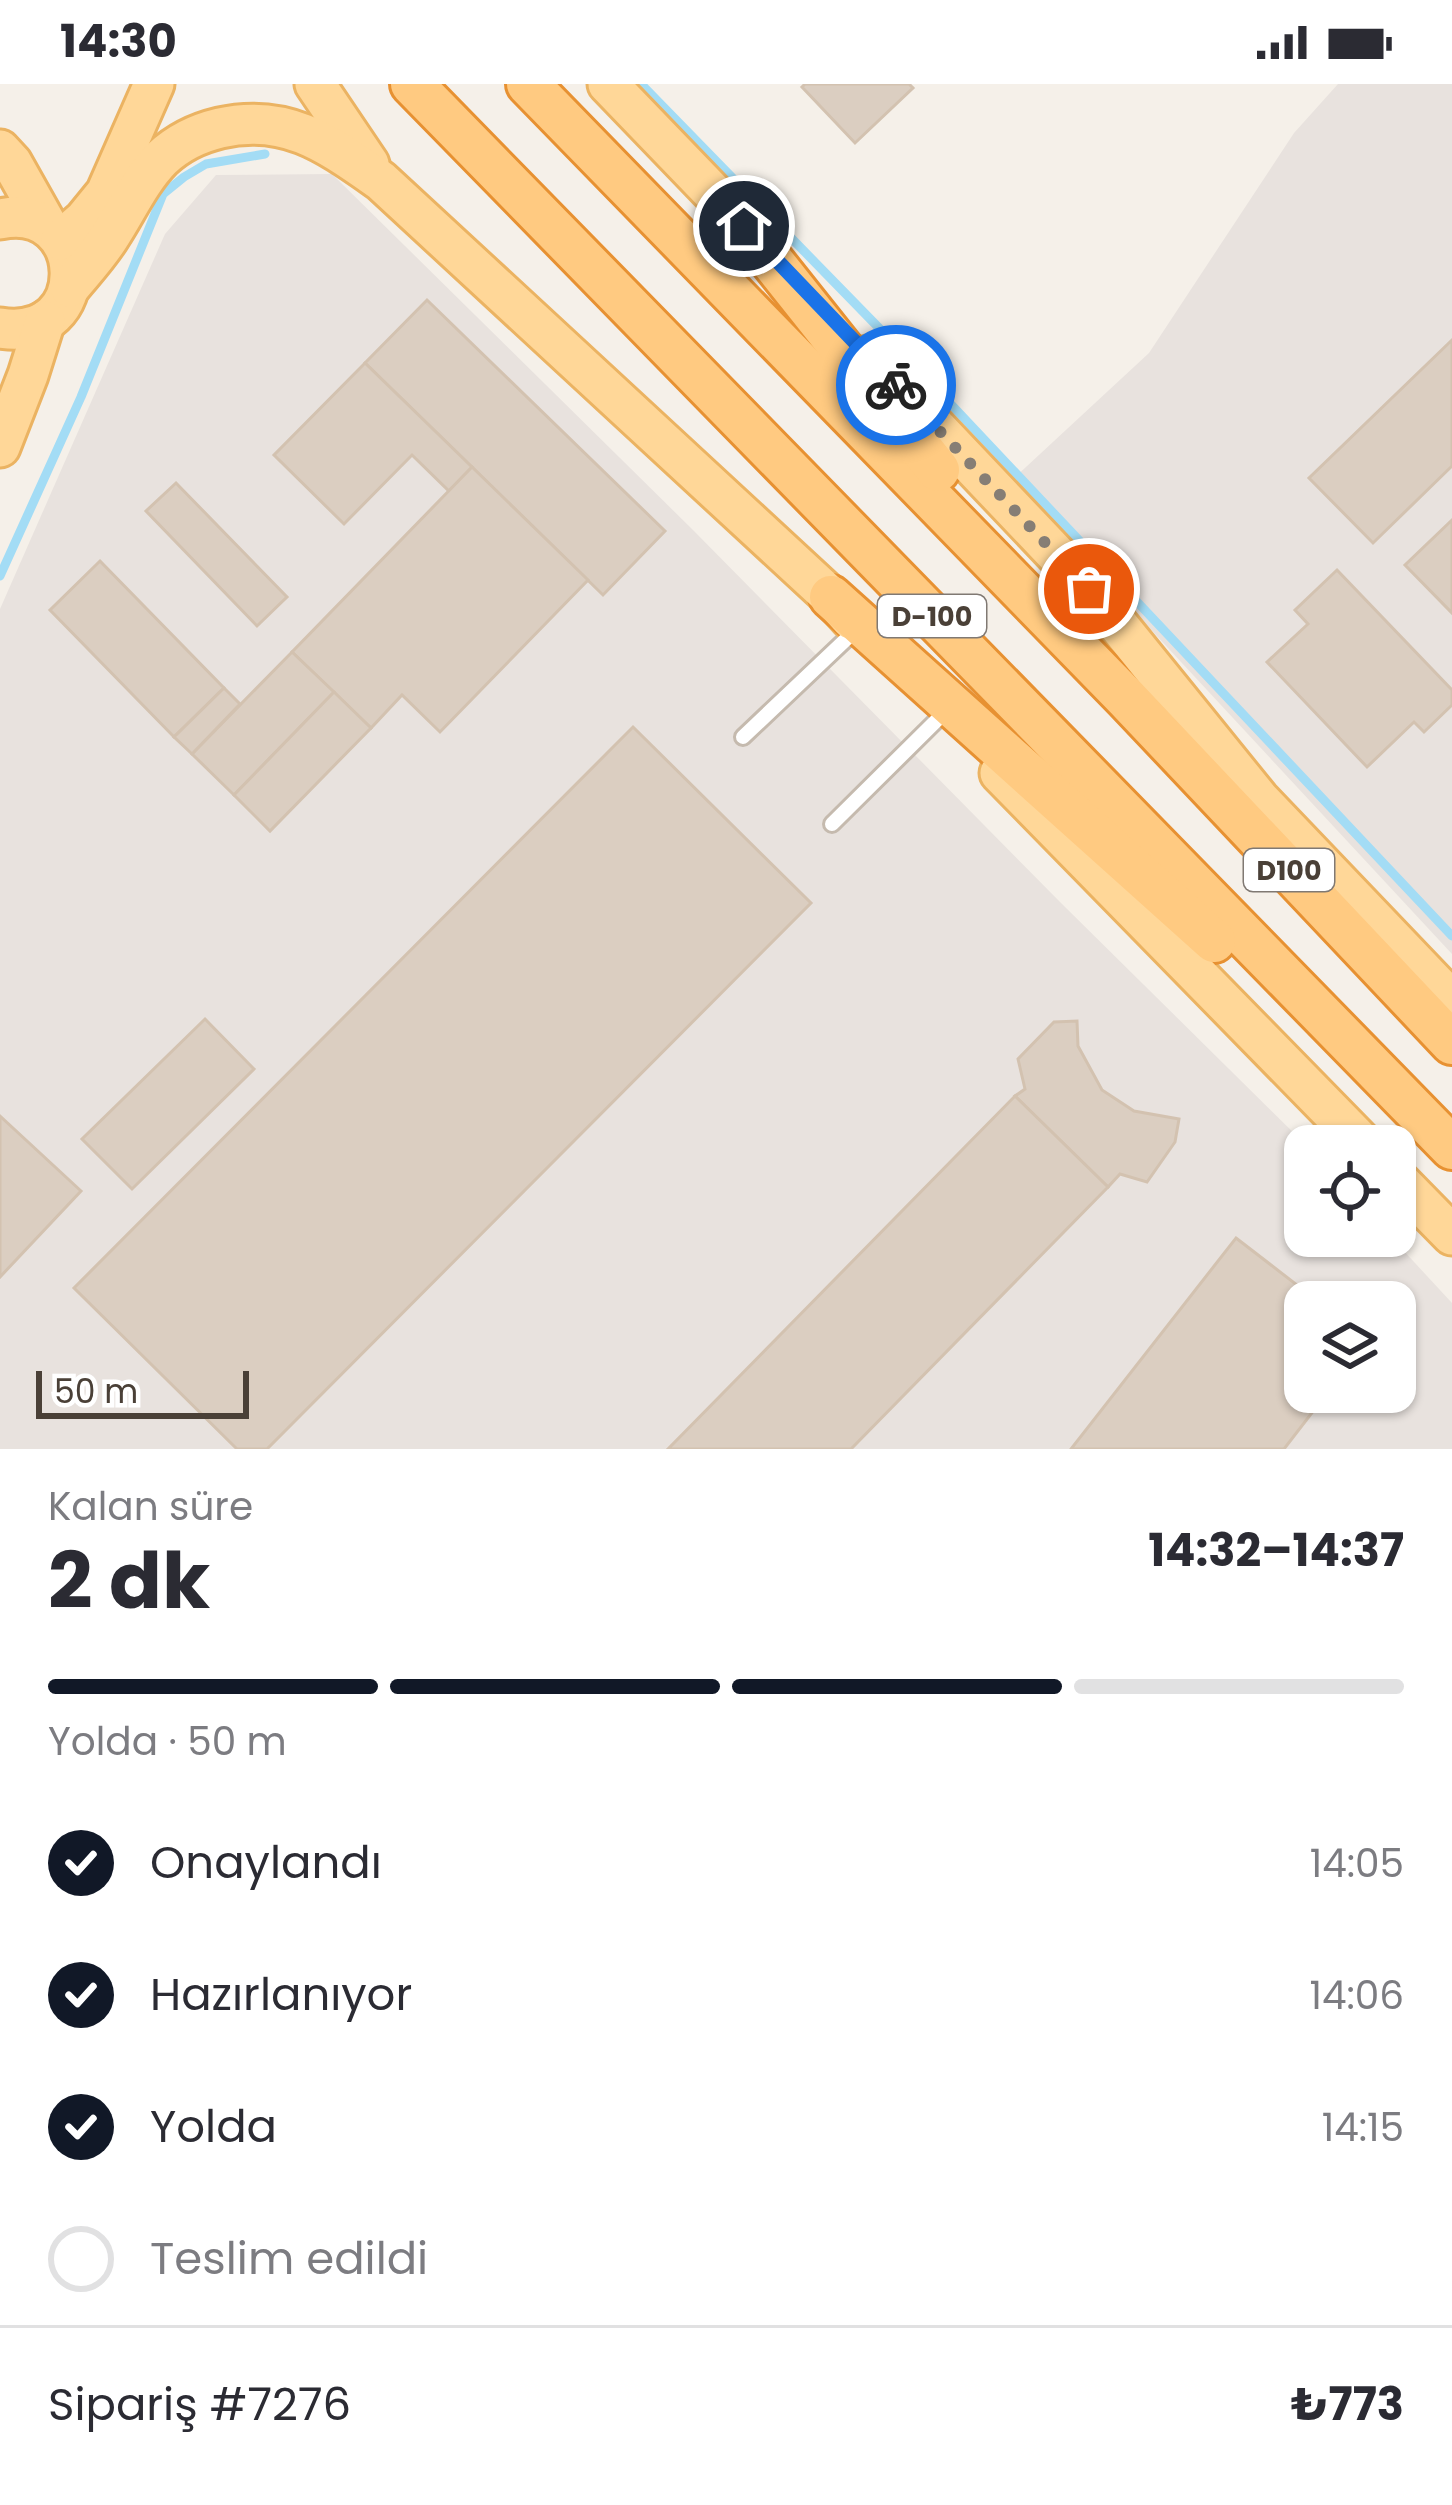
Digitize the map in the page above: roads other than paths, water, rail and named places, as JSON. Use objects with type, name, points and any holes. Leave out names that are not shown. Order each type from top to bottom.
[{"type":"highway","name":"D-100","points":[[412,84],[1452,1152]]},
{"type":"highway","name":"D-100","points":[[528,84],[1126,698]]},
{"type":"highway","points":[[744,226],[1126,698]]},
{"type":"highway","points":[[845,612],[1452,1152]]},
{"type":"highway","name":"D100","points":[[1126,698],[1452,1043]]},
{"type":"main road","points":[[55,234],[85,220],[106,193],[154,84]]},
{"type":"main road","points":[[314,84],[381,181]]},
{"type":"main road","points":[[608,84],[1089,589],[1259,799],[1452,1000]]},
{"type":"main road","points":[[0,328],[30,328],[57,311],[141,186],[164,157],[187,140],[239,124],[280,125],[329,144],[381,181],[845,612],[1344,1125]]},
{"type":"main road","points":[[0,150],[13,163],[69,255],[70,287]]},
{"type":"main road","points":[[0,219],[31,219],[55,234]]},
{"type":"main road","points":[[0,446],[45,321]]},
{"type":"main road","points":[[1416,1198],[1452,1235]]},
{"type":"lane","points":[[743,737],[845,612]]},
{"type":"lane","points":[[832,824],[942,715]]},
{"type":"waterway","points":[[641,84],[879,328],[1452,936]]},
{"type":"waterway","points":[[0,576],[81,397],[163,194],[206,164],[265,154]]}]
